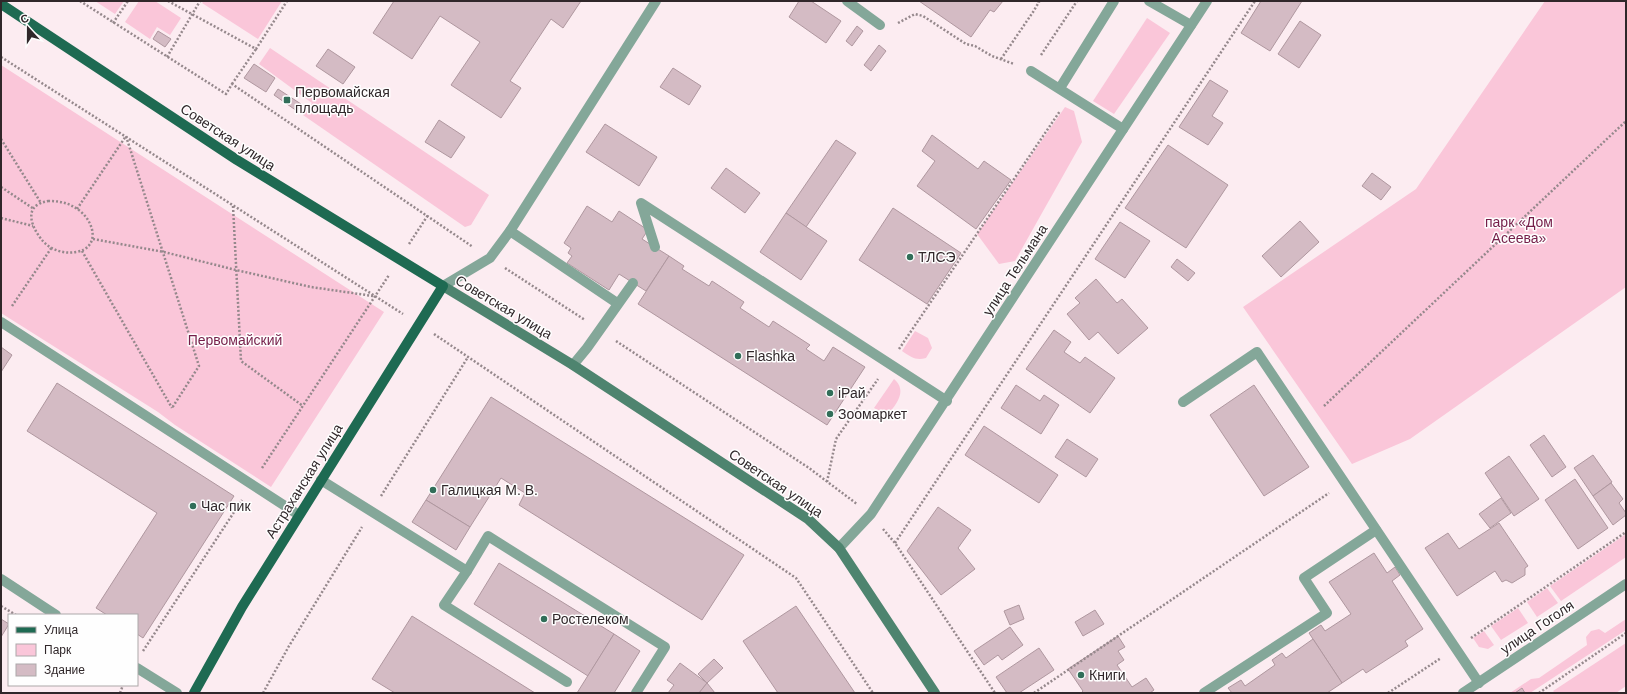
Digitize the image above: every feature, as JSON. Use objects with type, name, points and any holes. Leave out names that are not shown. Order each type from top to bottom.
[{"type":"main road","name":"Советская улица","points":[[1,4],[237,160],[573,365],[808,519],[839,548],[935,693]]},
{"type":"main road","name":"Астраханская улица","points":[[194,693],[242,607],[443,286]]},
{"type":"street","points":[[443,286],[490,258],[510,231],[656,1]]},
{"type":"street","points":[[847,1],[880,25]]},
{"type":"street","points":[[1060,88],[1114,1]]},
{"type":"street","points":[[1148,1],[1191,25]]},
{"type":"street","name":"улица Тельмана","points":[[839,548],[871,514],[947,401],[1207,1]]},
{"type":"street","points":[[1031,71],[1124,129]]},
{"type":"street","points":[[656,248],[641,203],[947,401]]},
{"type":"street","points":[[510,231],[617,303]]},
{"type":"street","points":[[573,365],[633,283]]},
{"type":"street","points":[[1,322],[299,515]]},
{"type":"street","points":[[1183,402],[1257,352],[1479,682]]},
{"type":"street","points":[[321,480],[467,571]]},
{"type":"street","points":[[1204,693],[1327,613],[1304,578],[1376,530]]},
{"type":"street","points":[[567,682],[444,605],[488,536],[665,647],[636,693]]},
{"type":"street","points":[[1,579],[54,614]]},
{"type":"street","name":"улица Гоголя","points":[[1463,693],[1626,584]]},
{"type":"street","points":[[138,669],[176,693]]},
{"type":"path","points":[[80,1],[226,94],[287,1]]},
{"type":"path","points":[[114,23],[128,1]]},
{"type":"path","points":[[168,1],[256,49]]},
{"type":"path","points":[[167,57],[200,1]]},
{"type":"path","points":[[1001,59],[1033,12],[1039,2],[1038,1]]},
{"type":"path","points":[[880,25],[890,26],[915,14],[923,16],[966,44],[975,46],[983,52],[1031,71],[1077,1]]},
{"type":"path","points":[[895,543],[1255,1]]},
{"type":"path","points":[[1,57],[419,324],[796,578],[874,693]]},
{"type":"path","points":[[232,84],[490,258],[802,464],[871,514],[895,543],[995,693]]},
{"type":"path","points":[[827,482],[836,439],[889,364],[1070,95]]},
{"type":"path","points":[[1324,406],[1626,121]]},
{"type":"path","points":[[77,209],[126,136]]},
{"type":"path","points":[[126,136],[199,366],[172,408],[164,428]]},
{"type":"path","points":[[1,139],[41,203]]},
{"type":"path","points":[[1,187],[34,209]]},
{"type":"path","points":[[48,201],[59,201],[77,209],[90,224],[93,233],[93,242],[82,251],[69,253],[61,251],[47,245],[36,233],[31,219],[33,210],[38,204],[48,201]]},
{"type":"path","points":[[233,205],[240,361],[303,406]]},
{"type":"path","points":[[1,218],[33,226]]},
{"type":"path","points":[[93,239],[164,252],[311,287],[376,296]]},
{"type":"path","points":[[1,322],[52,247]]},
{"type":"path","points":[[82,251],[172,408]]},
{"type":"path","points":[[1034,693],[1344,482]]},
{"type":"path","points":[[1388,693],[1626,532]]},
{"type":"path","points":[[1,606],[14,614]]},
{"type":"path","points":[[1539,693],[1626,633]]},
{"type":"green space","points":[[95,1],[124,1],[115,14]]},
{"type":"green space","points":[[139,1],[155,1],[181,18],[170,35],[157,27],[150,39],[125,22]]},
{"type":"green space","points":[[204,1],[282,1],[258,39],[202,3]]},
{"type":"green space","name":"парк «Дом Асеева»","points":[[1545,1],[1626,1],[1626,287],[1410,439],[1352,464],[1243,307],[1416,189]]},
{"type":"green space","points":[[1147,18],[1170,33],[1114,114],[1093,101]]},
{"type":"green space","points":[[270,48],[489,195],[471,225],[465,227],[303,115],[312,103],[259,64]]},
{"type":"green space","name":"Первомайский","points":[[1,65],[384,312],[271,487],[175,425],[158,412],[1,313]]},
{"type":"green space","points":[[1065,107],[1074,111],[1082,142],[1015,261],[999,264],[977,234]]},
{"type":"green space","points":[[915,331],[928,338],[932,348],[926,358],[916,359],[902,351]]},
{"type":"green space","points":[[894,379],[900,388],[900,393],[897,402],[888,415],[874,408]]},
{"type":"green space","points":[[1626,534],[1626,557],[1561,601],[1550,586]]},
{"type":"green space","points":[[1547,588],[1558,603],[1537,617],[1527,602]]},
{"type":"green space","points":[[1518,608],[1528,623],[1501,640],[1491,626]]},
{"type":"green space","points":[[1626,619],[1626,630],[1530,693],[1524,693],[1522,689],[1515,693],[1510,693],[1531,679],[1539,678],[1587,645],[1586,637],[1591,631],[1599,629],[1605,633]]},
{"type":"green space","points":[[1484,631],[1494,645],[1488,649],[1479,647],[1473,638]]},
{"type":"green space","points":[[1626,643],[1626,686],[1616,693],[1555,693],[1553,691]]},
{"type":"building","points":[[394,1],[581,1],[563,28],[551,19],[510,81],[521,88],[501,118],[451,85],[480,42],[440,16],[412,59],[373,33]]},
{"type":"building","points":[[799,1],[811,1],[841,21],[826,43],[789,17]]},
{"type":"building","points":[[919,1],[1003,1],[994,12],[990,10],[971,37]]},
{"type":"building","points":[[1261,1],[1302,1],[1270,51],[1241,33]]},
{"type":"building","points":[[1300,21],[1321,35],[1299,68],[1278,54]]},
{"type":"building","points":[[857,26],[863,31],[852,46],[846,41]]},
{"type":"building","points":[[158,31],[171,39],[165,47],[153,39]]},
{"type":"building","points":[[879,45],[886,51],[871,71],[864,65]]},
{"type":"building","points":[[328,49],[355,67],[343,84],[316,66]]},
{"type":"building","points":[[254,64],[275,78],[266,92],[244,78]]},
{"type":"building","points":[[673,68],[701,86],[689,105],[660,87]]},
{"type":"building","points":[[1210,80],[1228,91],[1212,116],[1223,123],[1208,145],[1179,127]]},
{"type":"building","points":[[278,89],[301,104],[297,111],[274,95]]},
{"type":"building","points":[[439,120],[465,137],[451,158],[425,142]]},
{"type":"building","points":[[605,124],[657,157],[639,186],[586,152]]},
{"type":"building","points":[[932,135],[978,169],[984,161],[1011,180],[976,229],[917,186],[935,161],[922,151]]},
{"type":"building","points":[[836,140],[856,153],[806,227],[786,213]]},
{"type":"building","points":[[1168,145],[1228,185],[1186,248],[1125,208]]},
{"type":"building","points":[[726,168],[760,193],[745,213],[711,188]]},
{"type":"building","points":[[1372,173],[1391,187],[1381,200],[1362,186]]},
{"type":"building","points":[[587,206],[612,222],[619,211],[648,230],[642,239],[669,256],[646,291],[619,274],[609,290],[567,263],[572,256],[568,253],[571,248],[564,243]]},
{"type":"building","name":"ТЛСЭ","points":[[893,208],[961,253],[927,304],[859,260]]},
{"type":"building","points":[[786,213],[827,241],[801,280],[760,252]]},
{"type":"building","points":[[1300,221],[1319,242],[1281,277],[1262,256]]},
{"type":"building","points":[[1120,222],[1150,241],[1125,278],[1095,259]]},
{"type":"building","points":[[669,256],[684,266],[682,269],[709,286],[712,281],[744,302],[740,308],[769,327],[773,321],[810,345],[806,349],[824,361],[833,347],[865,367],[827,425],[638,304]]},
{"type":"building","points":[[1177,259],[1195,273],[1188,281],[1171,267]]},
{"type":"building","points":[[1096,279],[1117,303],[1122,299],[1148,328],[1118,354],[1098,332],[1089,340],[1067,314],[1080,303],[1075,298]]},
{"type":"building","points":[[1054,330],[1071,342],[1064,352],[1080,363],[1085,357],[1115,378],[1090,413],[1026,369]]},
{"type":"building","points":[[1,347],[12,355],[1,372]]},
{"type":"building","points":[[57,383],[234,496],[143,638],[138,635],[138,614],[105,614],[96,608],[157,513],[27,431]]},
{"type":"building","points":[[1016,385],[1040,401],[1044,395],[1059,405],[1041,434],[1001,408]]},
{"type":"building","points":[[1254,385],[1309,467],[1264,496],[1210,415]]},
{"type":"building","points":[[491,397],[744,555],[702,620],[519,505],[525,493],[501,478],[470,527],[426,500]]},
{"type":"building","points":[[984,426],[1058,475],[1039,503],[965,455]]},
{"type":"building","points":[[1544,435],[1566,467],[1552,477],[1530,445]]},
{"type":"building","points":[[1067,439],[1098,459],[1086,477],[1055,457]]},
{"type":"building","points":[[1593,455],[1612,482],[1593,496],[1574,468]]},
{"type":"building","points":[[1509,456],[1539,499],[1514,516],[1485,473]]},
{"type":"building","points":[[1575,479],[1608,528],[1578,549],[1545,500]]},
{"type":"building","points":[[1611,483],[1623,499],[1619,503],[1626,513],[1626,515],[1613,525],[1593,496]]},
{"type":"building","points":[[1501,498],[1511,513],[1490,528],[1479,514]]},
{"type":"building","points":[[426,500],[470,527],[456,550],[412,522]]},
{"type":"building","points":[[938,507],[971,530],[958,548],[975,569],[941,595],[907,551]]},
{"type":"building","points":[[1499,523],[1528,566],[1525,568],[1525,575],[1512,583],[1506,580],[1502,582],[1495,571],[1457,596],[1425,548],[1448,533],[1459,549]]},
{"type":"building","points":[[1374,553],[1387,573],[1395,567],[1400,575],[1392,581],[1423,629],[1405,641],[1408,646],[1366,673],[1363,669],[1342,683],[1309,633],[1321,625],[1325,631],[1351,614],[1329,582]]},
{"type":"building","name":"Ростелеком","points":[[499,563],[614,634],[588,676],[474,604]]},
{"type":"building","points":[[1019,605],[1024,619],[1010,625],[1004,611]]},
{"type":"building","points":[[796,606],[855,693],[778,693],[743,641]]},
{"type":"building","points":[[1095,610],[1104,624],[1083,636],[1075,622]]},
{"type":"building","points":[[412,616],[535,693],[395,693],[372,679]]},
{"type":"building","points":[[1,619],[8,623],[8,626],[1,637]]},
{"type":"building","points":[[1010,627],[1023,645],[1002,660],[998,655],[984,665],[974,651]]},
{"type":"building","points":[[614,634],[640,651],[614,693],[577,693]]},
{"type":"building","points":[[1118,636],[1125,647],[1118,651],[1124,660],[1117,665],[1132,687],[1146,678],[1154,690],[1150,693],[1081,693],[1083,691],[1068,669]]},
{"type":"building","points":[[1313,639],[1342,683],[1327,693],[1232,693],[1228,688],[1241,680],[1245,686],[1275,665],[1272,660],[1282,653],[1286,658]]},
{"type":"building","points":[[1039,648],[1054,670],[1019,693],[1007,693],[996,677]]},
{"type":"building","points":[[714,659],[723,668],[707,683],[698,674]]},
{"type":"building","points":[[680,663],[707,683],[699,693],[668,693],[674,685],[667,680]]},
{"type":"building","points":[[707,683],[715,693],[699,693]]},
{"type":"building","points":[[1522,688],[1525,693],[1515,693]]},
{"type":"place","name":"Первомайская площадь","points":[[287,100]]},
{"type":"place","name":"ТЛСЭ","points":[[910,257]]},
{"type":"place","name":"Flashka","points":[[738,356]]},
{"type":"place","name":"iРай","points":[[830,393]]},
{"type":"place","name":"Зоомаркет","points":[[830,414]]},
{"type":"place","name":"Галицкая М. В.","points":[[433,490]]},
{"type":"place","name":"Час пик","points":[[193,506]]},
{"type":"place","name":"Ростелеком","points":[[544,619]]},
{"type":"place","name":"Книги","points":[[1081,675]]}]
